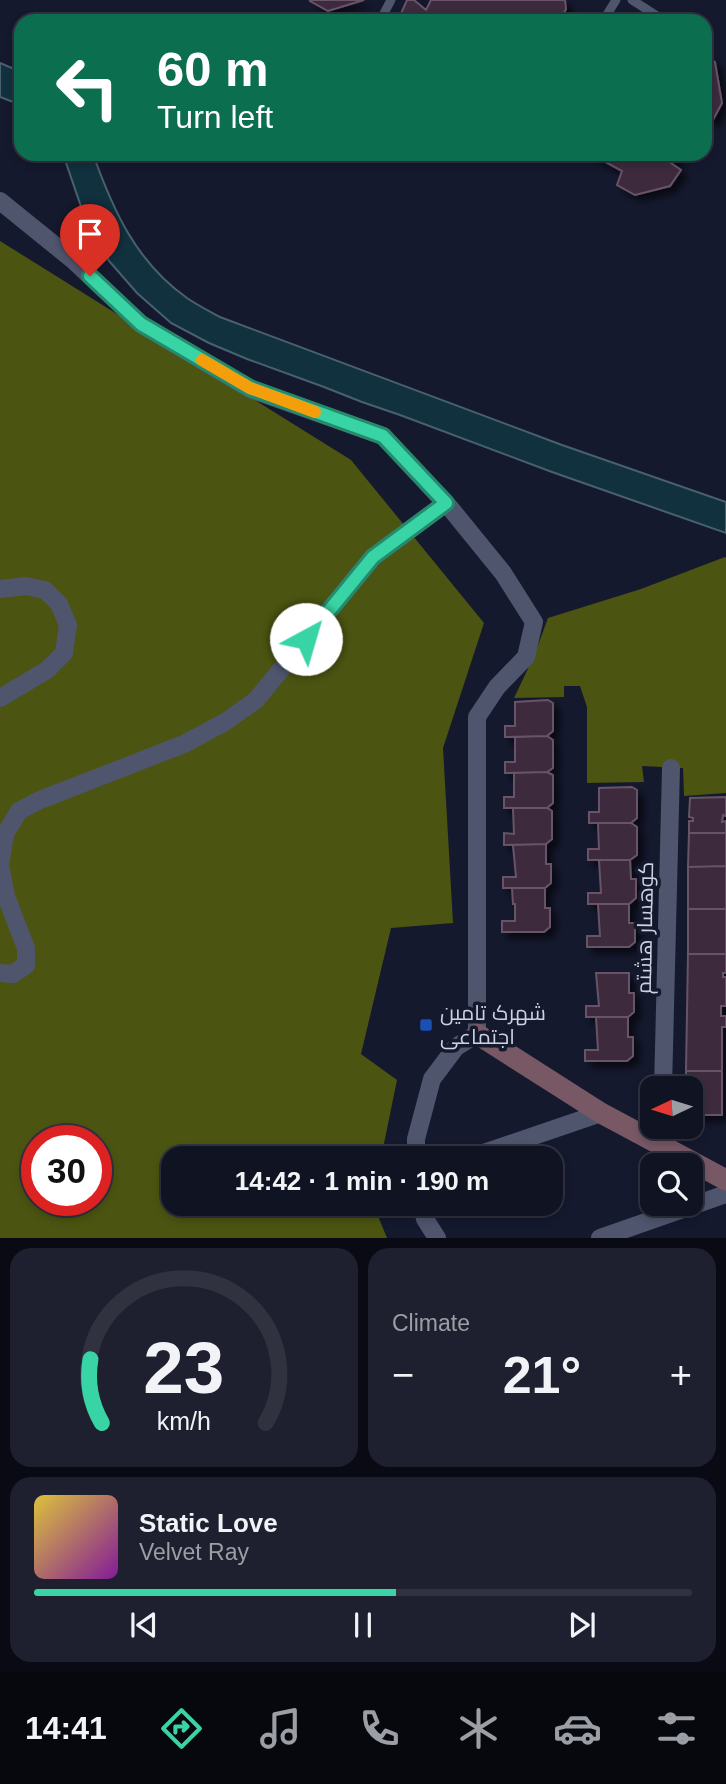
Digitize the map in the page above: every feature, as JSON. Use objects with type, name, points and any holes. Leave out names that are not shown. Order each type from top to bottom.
[{"type":"main road","points":[[477,1034],[601,1113],[640,1128]]},
{"type":"main road","points":[[666,1139],[726,1180]]},
{"type":"street","points":[[0,201],[73,260],[141,324],[250,388],[383,436],[446,503],[503,573],[534,622],[526,657],[497,687],[477,717],[477,1034],[456,1047],[432,1079],[416,1146]]},
{"type":"street","points":[[0,973],[13,974],[26,965],[26,948],[6,896],[0,865],[5,834],[19,811],[40,800],[184,744],[225,722],[256,700],[373,557],[446,503]]},
{"type":"street","points":[[0,589],[26,586],[45,590],[59,604],[68,625],[64,653],[47,670],[0,698]]},
{"type":"street","name":"کوهسار هشتم","points":[[663,1076],[671,768]]},
{"type":"street","points":[[503,1146],[601,1113]]},
{"type":"street","points":[[600,1238],[726,1194]]},
{"type":"street","points":[[424,1216],[437,1238]]},
{"type":"lane","points":[[632,0],[654,14]]},
{"type":"green space","points":[[0,241],[351,460],[484,623],[443,748],[453,923],[391,928],[361,1054],[397,1080],[383,1146],[161,1146],[161,1216],[378,1216],[387,1238],[0,1238]]},
{"type":"green space","points":[[725,557],[726,793],[684,796],[683,768],[642,766],[644,782],[587,783],[587,707],[580,686],[564,686],[564,697],[514,698],[548,618],[641,589]]},
{"type":"water","points":[[0,63],[14,69],[14,102],[0,97]]},
{"type":"water","points":[[65,161],[96,161],[118,215],[140,251],[169,284],[199,306],[220,317],[562,445],[726,502],[726,533],[552,472],[209,343],[171,323],[137,293],[109,261],[86,221]]},
{"type":"building","points":[[311,0],[364,0],[328,11],[310,1]]},
{"type":"building","points":[[407,0],[414,0],[426,10],[431,0],[565,0],[566,9],[564,14],[401,14]]},
{"type":"building","points":[[712,60],[715,62],[722,103],[713,120]]},
{"type":"building","points":[[604,161],[673,161],[671,163],[681,170],[670,186],[635,195],[617,185],[622,171]]},
{"type":"building","points":[[548,700],[553,703],[553,731],[547,736],[505,737],[505,726],[515,726],[515,702]]},
{"type":"building","points":[[547,736],[553,740],[553,768],[547,772],[505,773],[505,762],[515,762],[515,737]]},
{"type":"building","points":[[547,772],[553,775],[553,803],[547,808],[504,808],[504,797],[514,797],[514,773]]},
{"type":"building","points":[[632,787],[637,790],[637,818],[631,823],[589,823],[589,812],[599,812],[599,788]]},
{"type":"building","points":[[726,797],[726,816],[723,815],[722,822],[726,821],[726,833],[689,833],[689,821],[693,821],[693,818],[689,817],[690,798]]},
{"type":"building","points":[[513,808],[547,808],[552,811],[552,839],[546,844],[504,845],[504,833],[514,834]]},
{"type":"building","points":[[598,823],[631,823],[637,827],[637,855],[630,860],[588,860],[588,849],[599,849]]},
{"type":"building","points":[[689,833],[726,833],[726,866],[688,867]]},
{"type":"building","points":[[546,844],[546,864],[551,864],[551,883],[545,888],[503,888],[503,877],[516,877],[513,845]]},
{"type":"building","points":[[599,860],[630,860],[631,879],[636,879],[636,898],[629,904],[588,904],[588,893],[601,893]]},
{"type":"building","points":[[726,866],[726,909],[688,909],[688,867]]},
{"type":"building","points":[[512,888],[545,888],[545,908],[550,908],[550,927],[544,932],[502,932],[502,921],[515,921]]},
{"type":"building","points":[[598,904],[629,904],[629,923],[635,923],[635,942],[629,947],[587,947],[587,936],[600,936]]},
{"type":"building","points":[[688,909],[726,909],[726,954],[688,954]]},
{"type":"building","points":[[688,954],[726,954],[726,973],[723,973],[723,977],[726,977],[726,1006],[721,1006],[721,1016],[726,1016],[726,1027],[722,1027],[722,1071],[686,1071]]},
{"type":"building","points":[[596,973],[629,973],[629,993],[634,993],[634,1012],[628,1017],[586,1017],[586,1006],[599,1006]]},
{"type":"building","points":[[596,1017],[628,1017],[628,1037],[633,1037],[633,1056],[627,1061],[585,1061],[585,1050],[598,1050]]},
{"type":"building","points":[[686,1071],[722,1071],[722,1115],[704,1115],[704,1076],[686,1076]]},
{"type":"slow traffic","points":[[202,360],[250,388],[315,412]]},
{"type":"place","name":"شهرک تامین اجتماعی","points":[[426,1025]]},
{"type":"route","points":[[90,276],[141,324],[250,388],[383,436],[446,503],[373,557],[306,639]]}]
